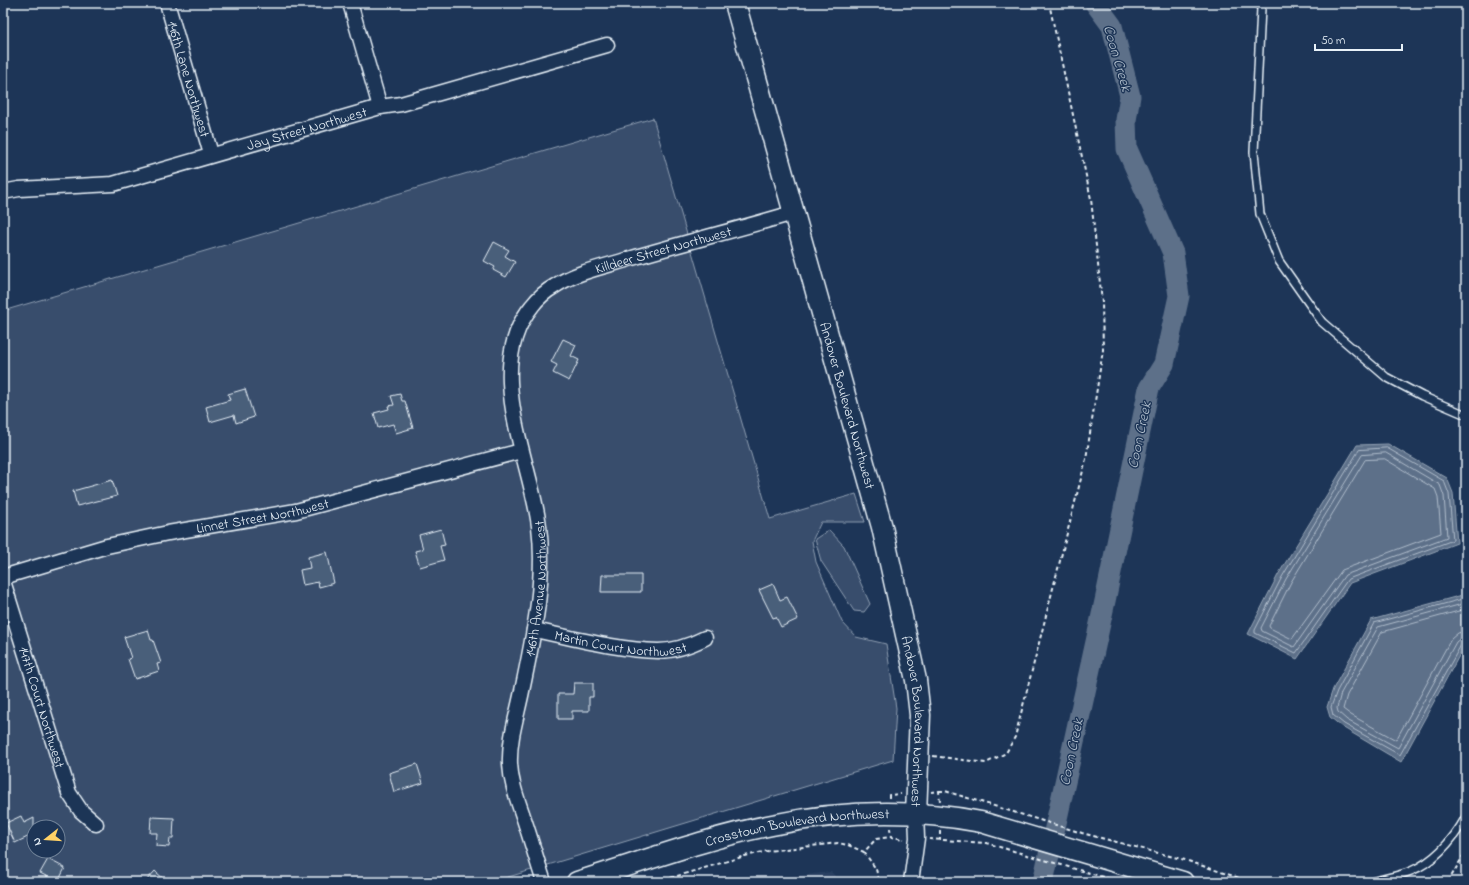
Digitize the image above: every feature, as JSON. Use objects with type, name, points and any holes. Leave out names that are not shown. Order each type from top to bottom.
[{"type":"street","name":"146th Lane Northwest","points":[[167,3],[211,154]]},
{"type":"street","points":[[350,3],[380,107]]},
{"type":"street","name":"Andover Boulevard Northwest","points":[[735,3],[882,527],[916,680],[920,715],[916,814]]},
{"type":"street","name":"Jay Street Northwest","points":[[3,192],[19,189],[113,184],[211,154],[380,107],[401,104],[607,45]]},
{"type":"street","name":"Killdeer Street Northwest","points":[[539,298],[554,286],[583,273],[793,213]]},
{"type":"street","name":"146th Avenue Northwest","points":[[539,298],[531,306],[521,324],[513,345],[510,362],[510,385],[521,451],[539,525],[542,553],[542,573],[534,630],[522,693],[512,731],[510,763],[512,785],[544,882]]},
{"type":"street","name":"Linnet Street Northwest","points":[[3,577],[107,546],[296,511],[521,451]]},
{"type":"street","name":"147th Court Northwest","points":[[3,581],[70,793],[80,811],[96,824]]},
{"type":"street","name":"Martin Court Northwest","points":[[534,630],[627,647],[659,651],[687,646],[705,638]]},
{"type":"street","name":"Crosstown Boulevard Northwest","points":[[577,882],[732,834],[773,824],[820,817],[857,814],[916,814],[956,817],[1022,834],[1184,882]]},
{"type":"street","points":[[911,882],[917,838],[916,814]]},
{"type":"lane","points":[[1263,3],[1261,8],[1254,152],[1260,214],[1279,261],[1322,322],[1386,377],[1422,396],[1466,415]]},
{"type":"lane","points":[[1372,882],[1411,871],[1427,863],[1445,848],[1466,818]]},
{"type":"path","points":[[918,754],[986,763],[1006,753],[1015,737],[1086,459],[1103,350],[1102,302],[1091,199],[1049,3]]},
{"type":"path","points":[[940,792],[945,792],[1022,834],[1076,850],[1185,860],[1251,882]]},
{"type":"path","points":[[940,840],[986,843],[1022,834],[1076,850],[1120,882]]},
{"type":"path","points":[[657,882],[768,851],[838,843],[848,844],[864,852],[876,869],[879,882]]},
{"type":"path","points":[[864,852],[869,848]]},
{"type":"path","points":[[1448,882],[1466,850]]},
{"type":"shaded area","points":[[653,118],[770,519],[856,494],[865,522],[821,522],[812,541],[816,562],[842,622],[856,637],[886,644],[896,708],[893,760],[492,882],[3,882],[3,311]]},
{"type":"shaded area","points":[[829,530],[844,546],[870,604],[864,612],[854,611],[821,561],[815,539]]},
{"type":"shaded area","points":[[831,872],[841,882],[743,882]]},
{"type":"water","points":[[1388,444],[1447,478],[1453,493],[1457,543],[1350,583],[1297,659],[1248,634],[1278,575],[1357,445]]},
{"type":"water","points":[[1466,594],[1466,643],[1401,762],[1342,727],[1330,717],[1327,707],[1333,689],[1371,620]]},
{"type":"building","points":[[494,242],[509,250],[505,256],[515,262],[506,277],[493,270],[495,267],[484,261]]},
{"type":"building","points":[[563,339],[576,345],[571,356],[579,360],[569,381],[553,373],[557,365],[551,362]]},
{"type":"building","points":[[245,389],[254,417],[236,423],[234,415],[210,422],[206,407],[230,400],[228,394]]},
{"type":"building","points":[[400,394],[402,401],[405,401],[413,428],[396,433],[393,424],[378,428],[374,413],[389,409],[388,406],[394,405],[391,396]]},
{"type":"building","points":[[112,480],[117,496],[77,506],[73,491]]},
{"type":"building","points":[[441,529],[445,545],[440,546],[444,560],[420,567],[415,551],[423,549],[419,535]]},
{"type":"building","points":[[327,552],[334,583],[319,587],[318,582],[303,585],[300,570],[310,568],[308,557]]},
{"type":"building","points":[[602,575],[641,575],[641,592],[601,592]]},
{"type":"building","points":[[773,584],[780,600],[787,597],[798,619],[781,627],[776,617],[773,618],[759,590]]},
{"type":"building","points":[[148,630],[161,663],[157,664],[159,671],[135,679],[128,659],[131,658],[124,637]]},
{"type":"building","points":[[574,683],[593,683],[593,697],[589,697],[589,711],[572,711],[572,719],[558,719],[558,694],[573,694]]},
{"type":"building","points":[[417,764],[423,783],[394,792],[389,773]]},
{"type":"building","points":[[21,816],[24,823],[26,822],[26,838],[15,843],[6,823]]},
{"type":"building","points":[[151,817],[174,818],[173,838],[170,838],[169,847],[156,846],[157,833],[150,833]]},
{"type":"building","points":[[48,859],[65,868],[58,882],[40,873]]},
{"type":"building","points":[[155,871],[167,882],[145,882]]},
{"type":"waterway","name":"Coon Creek","points":[[1043,882],[1105,601],[1149,388],[1164,364],[1179,296],[1173,253],[1127,149],[1126,120],[1130,96],[1112,26],[1095,3]]}]
